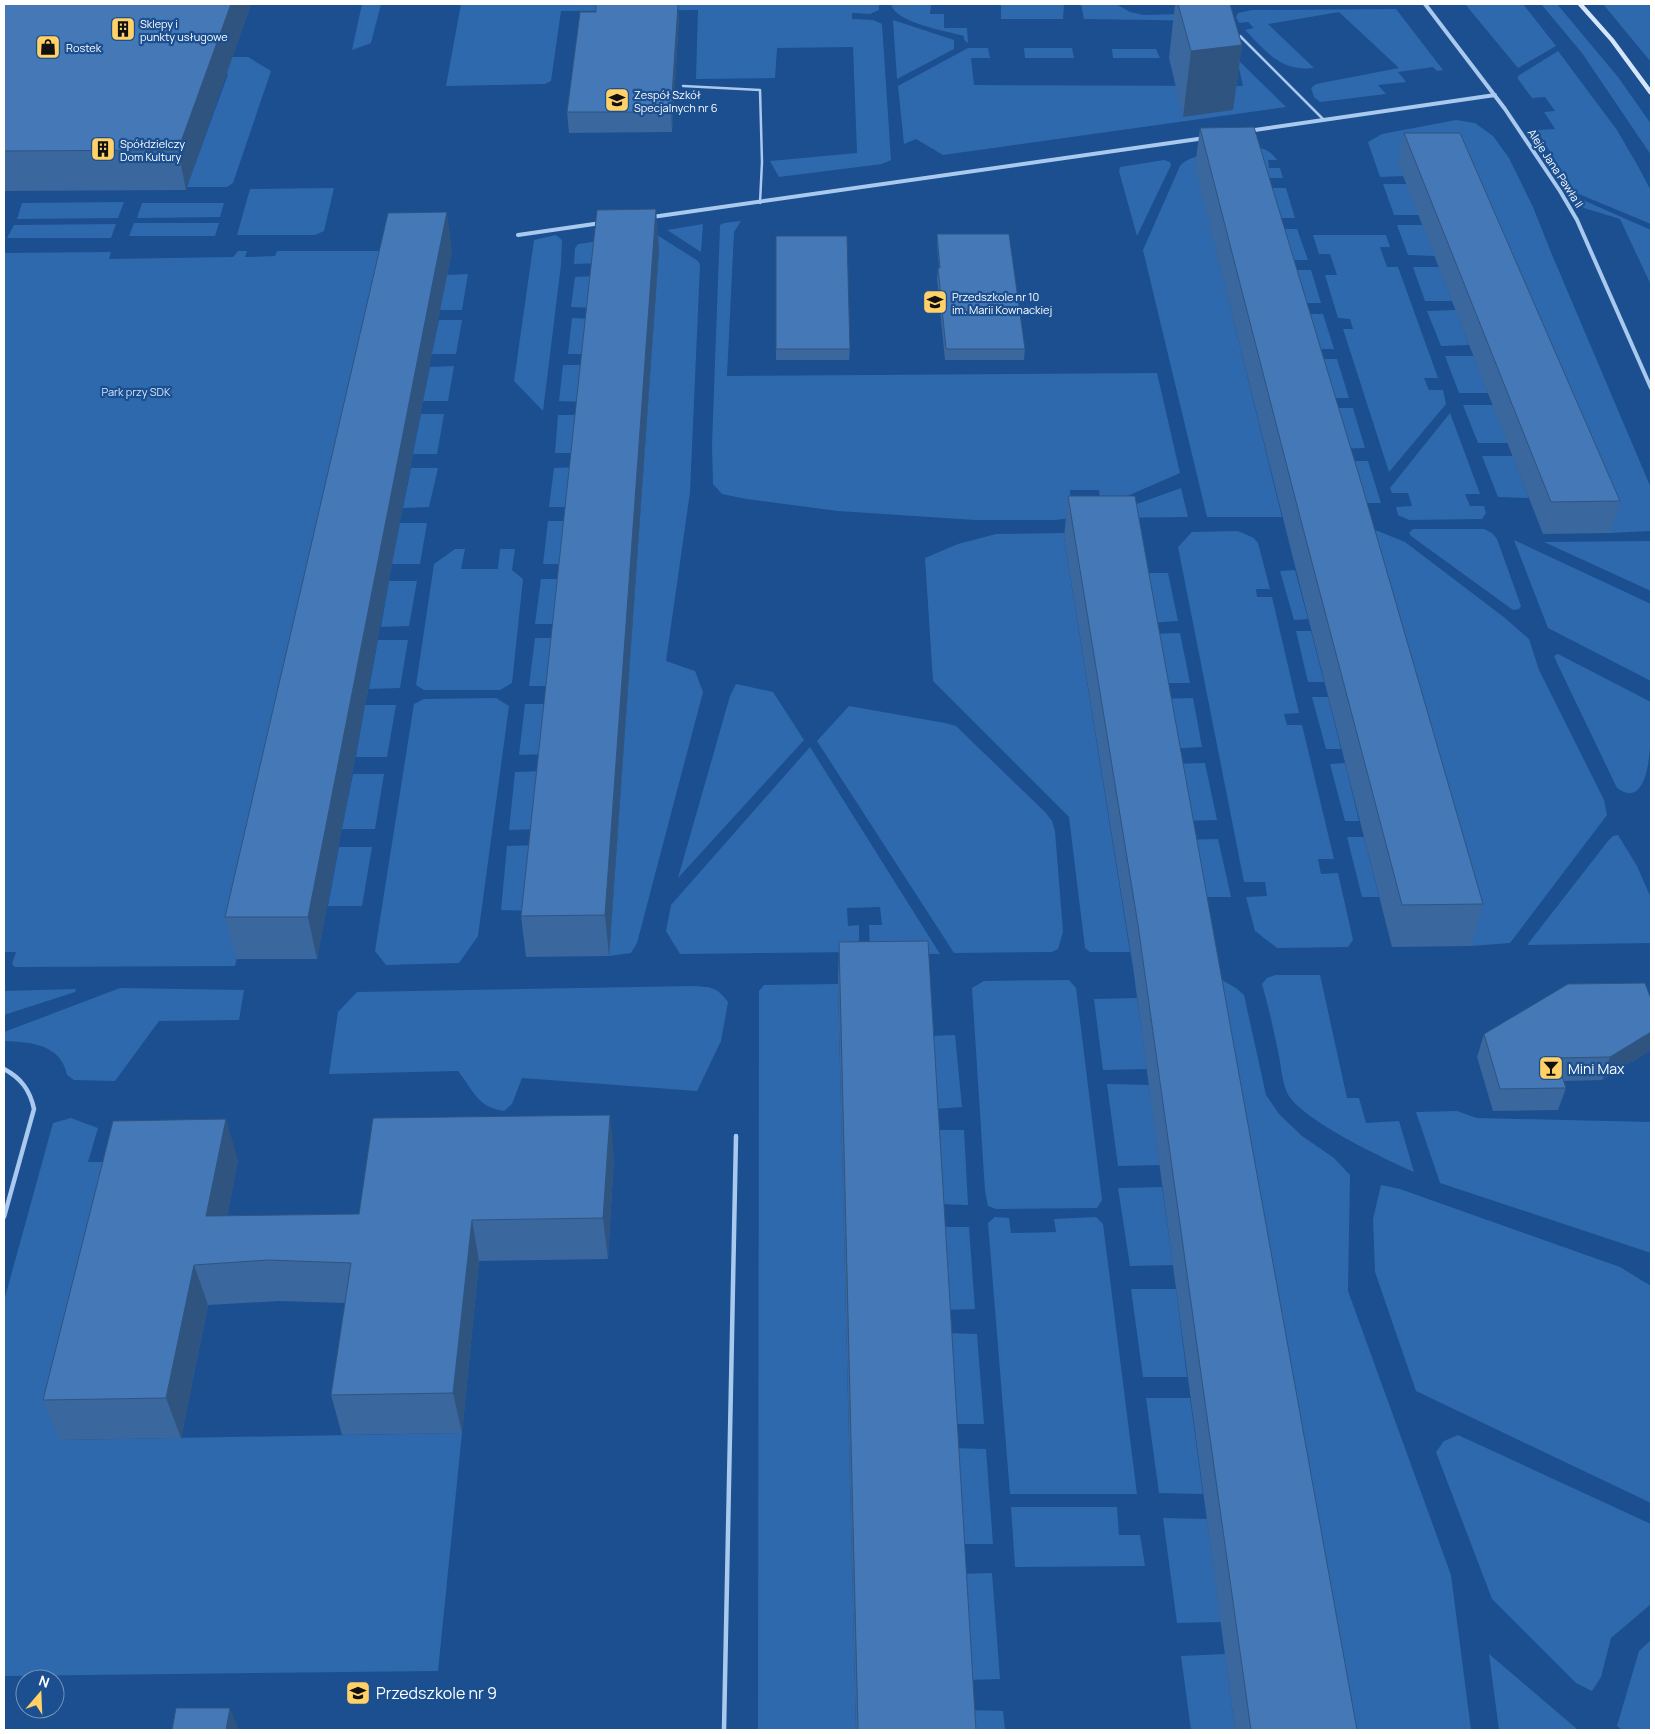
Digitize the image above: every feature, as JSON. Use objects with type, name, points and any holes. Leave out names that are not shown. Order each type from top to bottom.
[{"type":"main road","points":[[1580,4],[1612,40],[1651,93]]},
{"type":"street","name":"Aleje Jana Pawła II","points":[[1426,4],[1495,95],[1577,220],[1651,388]]},
{"type":"street","points":[[1238,133],[1495,95]]},
{"type":"street","points":[[647,217],[760,203],[1209,137]]},
{"type":"street","points":[[518,235],[609,222]]},
{"type":"lane","points":[[1240,36],[1324,120]]},
{"type":"lane","points":[[683,86],[760,90],[762,162],[760,203]]},
{"type":"lane","points":[[4,1068],[20,1078],[30,1091],[34,1109],[4,1218]]},
{"type":"lane","points":[[724,1730],[736,1136]]},
{"type":"green space","points":[[362,4],[381,4],[371,43],[352,50]]},
{"type":"green space","points":[[461,4],[879,4],[879,10],[870,14],[852,13],[852,19],[873,20],[882,24],[891,160],[882,164],[779,177],[770,161],[857,153],[853,47],[777,48],[775,78],[696,79],[698,10],[561,11],[551,81],[545,84],[446,86]]},
{"type":"green space","points":[[891,4],[931,4],[930,14],[944,14],[944,28],[967,28],[968,43],[964,40],[964,36],[911,21],[895,11]]},
{"type":"green space","points":[[1001,4],[1064,4],[1063,19],[1001,19]]},
{"type":"green space","points":[[1081,4],[1116,4],[1130,12],[1144,15],[1179,14],[1223,21],[1084,19]]},
{"type":"green space","points":[[1465,4],[1523,4],[1556,46],[1518,68]]},
{"type":"green space","points":[[1541,4],[1557,4],[1618,77],[1651,124],[1651,155],[1582,53]]},
{"type":"green space","points":[[1603,4],[1651,4],[1651,62]]},
{"type":"green space","points":[[1396,9],[1443,70],[1437,71],[1433,67],[1398,72],[1406,82],[1378,85],[1386,94],[1320,102],[1314,97],[1311,88],[1316,84],[1399,68],[1339,12],[1268,24],[1314,68],[1292,67],[1275,58],[1245,30],[1254,28],[1248,22],[1239,23],[1236,17],[1238,13],[1252,10]]},
{"type":"green space","points":[[893,20],[954,40],[954,49],[897,79]]},
{"type":"green space","points":[[968,48],[988,48],[990,58],[971,58],[974,85],[1243,86],[1237,59],[1286,107],[943,155],[916,139],[904,144],[898,86]]},
{"type":"green space","points":[[1024,48],[1072,48],[1074,58],[1025,58]]},
{"type":"green space","points":[[1112,49],[1156,49],[1160,58],[1113,58]]},
{"type":"green space","points":[[1558,51],[1617,130],[1639,168],[1651,191],[1651,224],[1574,192],[1537,130],[1555,129],[1544,112],[1555,111],[1545,97],[1532,98],[1518,79],[1518,76]]},
{"type":"green space","points":[[210,57],[248,57],[271,71],[233,183],[227,187],[187,187],[228,74],[203,73]]},
{"type":"green space","points":[[1456,120],[1475,123],[1493,136],[1509,158],[1533,207],[1651,488],[1651,531],[1610,533],[1454,163],[1404,176],[1380,177],[1368,142],[1382,134]]},
{"type":"green space","points":[[1256,148],[1268,151],[1273,155],[1277,160],[1268,160],[1269,168],[1280,168],[1283,178],[1253,178],[1248,163],[1195,163],[1282,517],[1207,517],[1143,250],[1180,166],[1194,157]]},
{"type":"green space","points":[[1164,160],[1170,162],[1171,165],[1137,236],[1119,171],[1120,167]]},
{"type":"green space","points":[[1383,184],[1407,184],[1419,215],[1394,215]]},
{"type":"green space","points":[[334,188],[324,231],[315,235],[237,235],[250,189]]},
{"type":"green space","points":[[1256,188],[1286,188],[1295,218],[1264,218]]},
{"type":"green space","points":[[1576,197],[1651,230],[1651,285],[1620,219],[1584,208]]},
{"type":"green space","points":[[124,202],[118,218],[17,219],[22,203]]},
{"type":"green space","points":[[142,203],[224,203],[220,217],[137,218]]},
{"type":"green space","points":[[741,221],[734,232],[727,376],[1157,373],[1180,473],[1093,511],[1100,501],[1099,490],[1070,490],[1072,518],[1056,520],[975,520],[838,511],[722,494],[713,484],[712,445],[720,225]]},
{"type":"green space","points":[[134,223],[219,223],[215,236],[129,236]]},
{"type":"green space","points":[[116,224],[111,238],[7,238],[14,225]]},
{"type":"green space","points":[[703,224],[701,252],[667,230]]},
{"type":"green space","points":[[1397,225],[1423,225],[1435,256],[1408,255]]},
{"type":"green space","points":[[1268,229],[1297,229],[1308,260],[1277,260]]},
{"type":"green space","points":[[654,233],[698,261],[700,265],[690,492],[666,661],[695,671],[703,692],[637,943],[631,953],[609,956],[659,248],[599,263],[574,264],[575,248],[578,244]]},
{"type":"green space","points":[[556,235],[562,240],[561,265],[543,411],[514,381],[534,240]]},
{"type":"green space","points":[[1313,235],[1386,235],[1390,247],[1380,247],[1387,267],[1398,267],[1438,378],[1424,378],[1429,390],[1443,390],[1446,404],[1389,472],[1343,329],[1353,329],[1350,319],[1338,318],[1325,275],[1337,275],[1330,254],[1319,254]]},
{"type":"green space","name":"Park przy SDK","points":[[238,251],[247,251],[245,257],[275,256],[277,251],[393,251],[235,966],[15,967],[12,964],[16,952],[4,952],[4,253],[111,252],[109,259],[233,257]]},
{"type":"green space","points":[[1413,267],[1439,267],[1452,301],[1425,301]]},
{"type":"green space","points":[[1280,270],[1311,270],[1321,303],[1289,303]]},
{"type":"green space","points":[[468,274],[462,310],[440,310],[447,275]]},
{"type":"green space","points":[[597,276],[594,308],[571,307],[575,277]]},
{"type":"green space","points":[[1456,310],[1469,345],[1441,346],[1427,311]]},
{"type":"green space","points":[[1293,314],[1323,314],[1334,349],[1302,349]]},
{"type":"green space","points":[[572,318],[593,319],[589,354],[568,354]]},
{"type":"green space","points":[[439,320],[462,320],[456,354],[432,354]]},
{"type":"green space","points":[[1445,356],[1474,356],[1488,393],[1459,393]]},
{"type":"green space","points":[[1305,359],[1337,359],[1349,398],[1317,398]]},
{"type":"green space","points":[[563,365],[588,365],[584,402],[559,401]]},
{"type":"green space","points":[[454,366],[448,401],[423,401],[430,367]]},
{"type":"green space","points":[[1463,405],[1493,405],[1508,443],[1478,443]]},
{"type":"green space","points":[[1320,408],[1353,408],[1365,448],[1331,449]]},
{"type":"green space","points":[[1450,413],[1480,494],[1465,494],[1470,506],[1484,506],[1486,513],[1482,519],[1409,520],[1398,515],[1396,507],[1412,506],[1408,493],[1392,493],[1390,488]]},
{"type":"green space","points":[[421,414],[444,414],[437,454],[413,454]]},
{"type":"green space","points":[[558,415],[583,415],[579,453],[555,453]]},
{"type":"green space","points":[[1482,456],[1513,456],[1529,498],[1498,497]]},
{"type":"green space","points":[[1335,461],[1368,461],[1381,503],[1347,503]]},
{"type":"green space","points":[[577,467],[573,507],[549,507],[554,468]]},
{"type":"green space","points":[[411,468],[438,468],[429,507],[403,508]]},
{"type":"green space","points":[[1181,488],[1188,517],[1098,518]]},
{"type":"green space","points":[[548,521],[572,521],[567,564],[543,564]]},
{"type":"green space","points":[[400,523],[427,523],[420,564],[392,564]]},
{"type":"green space","points":[[1354,528],[1378,531],[1405,542],[1505,618],[1529,639],[1539,670],[1604,800],[1607,815],[1510,943],[1471,946]]},
{"type":"green space","points":[[1413,529],[1484,529],[1492,533],[1497,539],[1521,606],[1519,609],[1513,610],[1411,536],[1409,533]]},
{"type":"green space","points":[[1238,531],[1254,538],[1258,543],[1270,589],[1256,589],[1257,597],[1272,597],[1299,713],[1284,714],[1287,725],[1302,725],[1334,859],[1318,859],[1321,874],[1338,873],[1353,940],[1348,947],[1277,948],[1255,931],[1246,897],[1267,896],[1265,882],[1244,882],[1178,547],[1192,532]]},
{"type":"green space","points":[[1064,533],[1130,952],[1090,952],[1085,948],[1069,817],[933,681],[925,558],[958,544],[996,534]]},
{"type":"green space","points":[[1514,540],[1651,604],[1651,681],[1548,628]]},
{"type":"green space","points":[[1651,541],[1651,591],[1544,542]]},
{"type":"green space","points":[[455,549],[465,549],[461,569],[498,569],[500,549],[515,549],[512,570],[523,579],[512,683],[500,690],[424,690],[416,685],[434,564]]},
{"type":"green space","points":[[1295,570],[1308,619],[1294,620],[1280,571]]},
{"type":"green space","points":[[1137,573],[1168,573],[1178,621],[1146,623]]},
{"type":"green space","points":[[541,579],[566,579],[561,624],[535,624]]},
{"type":"green space","points":[[389,581],[417,581],[409,626],[381,627]]},
{"type":"green space","points":[[1296,631],[1311,631],[1324,682],[1308,682]]},
{"type":"green space","points":[[1180,633],[1190,683],[1156,683],[1148,634]]},
{"type":"green space","points":[[535,638],[559,638],[554,686],[529,686]]},
{"type":"green space","points":[[378,640],[408,640],[400,688],[369,689]]},
{"type":"green space","points":[[1558,654],[1651,702],[1648,763],[1644,778],[1638,789],[1629,793],[1617,788],[1557,663],[1554,656]]},
{"type":"green space","points":[[736,684],[773,692],[804,740],[678,878],[730,696]]},
{"type":"green space","points":[[1312,697],[1328,697],[1341,749],[1326,749]]},
{"type":"green space","points":[[496,698],[509,706],[478,936],[459,963],[386,965],[375,951],[414,704],[424,699]]},
{"type":"green space","points":[[1193,698],[1202,747],[1168,749],[1159,699]]},
{"type":"green space","points":[[525,704],[553,704],[548,754],[519,755]]},
{"type":"green space","points":[[365,705],[396,705],[387,757],[356,757]]},
{"type":"green space","points":[[849,706],[956,726],[1045,812],[1052,821],[1055,831],[1063,932],[1058,949],[1052,952],[954,953],[817,741]]},
{"type":"green space","points":[[810,747],[940,954],[870,953],[869,925],[882,925],[880,907],[847,908],[848,926],[859,925],[859,952],[680,954],[666,931],[671,905]]},
{"type":"green space","points":[[1205,763],[1217,820],[1181,821],[1171,764]]},
{"type":"green space","points":[[1345,763],[1359,821],[1345,821],[1330,764]]},
{"type":"green space","points":[[546,771],[539,829],[509,830],[515,772]]},
{"type":"green space","points":[[353,774],[384,774],[375,829],[342,829]]},
{"type":"green space","points":[[1618,835],[1637,866],[1651,898],[1651,943],[1527,945],[1608,841],[1613,836]]},
{"type":"green space","points":[[1347,837],[1364,837],[1379,897],[1362,897]]},
{"type":"green space","points":[[1218,839],[1231,897],[1194,897],[1184,840]]},
{"type":"green space","points":[[538,845],[531,911],[501,910],[507,846]]},
{"type":"green space","points":[[339,847],[372,847],[362,906],[328,906]]},
{"type":"green space","points":[[1275,975],[1320,975],[1347,1098],[1359,1098],[1366,1123],[1399,1121],[1414,1172],[1343,1137],[1306,1113],[1293,1101],[1286,1090],[1262,984],[1267,978]]},
{"type":"green space","points":[[1069,980],[1076,988],[1102,1200],[1097,1208],[996,1209],[988,1206],[985,1191],[972,988],[984,981]]},
{"type":"green space","points":[[1222,980],[1244,995],[1266,1095],[1279,1114],[1302,1136],[1334,1158],[1350,1175],[1348,1291],[1451,1575],[1471,1730],[1339,1730]]},
{"type":"green space","points":[[838,984],[856,1730],[758,1730],[759,991],[764,985]]},
{"type":"green space","points":[[694,986],[714,989],[728,1002],[721,1041],[697,1091],[522,1078],[512,1104],[504,1111],[495,1109],[482,1102],[458,1071],[329,1074],[338,1012],[357,992]]},
{"type":"green space","points":[[120,988],[244,990],[239,1020],[159,1021],[115,1081],[74,1080],[67,1075],[64,1065],[51,1051],[34,1044],[4,1041],[4,1032]]},
{"type":"green space","points":[[76,989],[75,992],[4,1015],[4,991]]},
{"type":"green space","points":[[1137,998],[1147,1069],[1103,1070],[1094,999]]},
{"type":"green space","points":[[955,1035],[962,1107],[933,1109],[929,1036]]},
{"type":"green space","points":[[1107,1084],[1149,1085],[1160,1165],[1118,1166]]},
{"type":"green space","points":[[1457,1111],[1477,1118],[1651,1122],[1651,1253],[1440,1183],[1416,1112]]},
{"type":"green space","points":[[71,1118],[98,1128],[88,1162],[127,1162],[61,1440],[462,1433],[438,1671],[65,1675],[65,1669],[15,1669],[15,1676],[4,1676],[4,1301],[53,1123]]},
{"type":"green space","points":[[935,1130],[964,1130],[968,1205],[939,1204]]},
{"type":"green space","points":[[1381,1185],[1400,1189],[1620,1267],[1651,1286],[1651,1503],[1416,1391],[1375,1272],[1373,1219]]},
{"type":"green space","points":[[1162,1187],[1173,1265],[1130,1266],[1118,1188]]},
{"type":"green space","points":[[995,1217],[1009,1218],[1011,1233],[1056,1232],[1054,1219],[1096,1217],[1103,1224],[1137,1494],[1010,1494],[988,1223]]},
{"type":"green space","points":[[940,1227],[969,1227],[975,1309],[945,1310]]},
{"type":"green space","points":[[1131,1289],[1176,1289],[1187,1377],[1143,1377]]},
{"type":"green space","points":[[946,1333],[977,1334],[984,1424],[952,1424]]},
{"type":"green space","points":[[1146,1398],[1190,1398],[1203,1494],[1159,1493]]},
{"type":"green space","points":[[1458,1435],[1651,1524],[1651,1604],[1611,1638],[1601,1677],[1592,1691],[1576,1683],[1492,1599],[1436,1452],[1444,1441]]},
{"type":"green space","points":[[954,1448],[986,1449],[993,1544],[959,1544]]},
{"type":"green space","points":[[1011,1507],[1117,1507],[1119,1535],[1140,1535],[1145,1566],[1015,1567]]},
{"type":"green space","points":[[1163,1518],[1207,1519],[1221,1622],[1177,1623]]},
{"type":"green space","points":[[992,1573],[1000,1679],[967,1680],[961,1574]]},
{"type":"green space","points":[[1651,1640],[1651,1730],[1622,1730],[1617,1726],[1639,1651]]},
{"type":"green space","points":[[1225,1654],[1235,1730],[1191,1730],[1181,1656]]},
{"type":"green space","points":[[1489,1654],[1577,1729],[1577,1730],[1499,1730]]},
{"type":"green space","points":[[969,1710],[1003,1711],[1005,1730],[970,1730]]},
{"type":"building","points":[[4,4],[231,4],[178,150],[4,151]]},
{"type":"building","points":[[596,4],[678,4],[671,112],[567,112],[580,12],[596,12]]},
{"type":"building","points":[[1178,4],[1230,4],[1242,45],[1191,51]]},
{"type":"building","points":[[1254,127],[1361,482],[1483,904],[1402,905],[1200,128]]},
{"type":"building","points":[[1404,133],[1460,133],[1620,501],[1551,502]]},
{"type":"building","points":[[656,209],[605,915],[521,916],[597,210]]},
{"type":"building","points":[[447,212],[308,917],[225,917],[388,213]]},
{"type":"building","points":[[937,234],[1009,234],[1025,349],[946,349],[938,268],[940,268]]},
{"type":"building","points":[[776,236],[847,236],[850,349],[776,349]]},
{"type":"building","points":[[1068,496],[1135,496],[1357,1730],[1251,1730],[1138,925]]},
{"type":"building","points":[[928,941],[976,1730],[858,1730],[839,942]]},
{"type":"building","name":"Mini Max","points":[[1645,983],[1651,999],[1651,1032],[1610,1057],[1556,1058],[1566,1088],[1500,1089],[1484,1034],[1568,984]]},
{"type":"building","points":[[610,1115],[603,1218],[472,1220],[453,1393],[331,1395],[351,1263],[268,1260],[194,1265],[166,1398],[43,1400],[113,1121],[226,1119],[206,1216],[359,1214],[373,1118]]},
{"type":"building","points":[[176,1708],[230,1708],[226,1730],[172,1730]]},
{"type":"place","name":"Sklepy i punkty usługowe","points":[[123,29]]},
{"type":"place","name":"Rostek","points":[[48,47]]},
{"type":"place","name":"Zespół Szkół Specjalnych nr 6","points":[[617,100]]},
{"type":"place","name":"Spółdzielczy Dom Kultury","points":[[103,149]]},
{"type":"place","name":"Przedszkole nr 10 im. Marii Kownackiej","points":[[935,302]]},
{"type":"place","name":"Mini Max","points":[[1551,1068]]},
{"type":"place","name":"Przedszkole nr 9","points":[[358,1693]]}]
